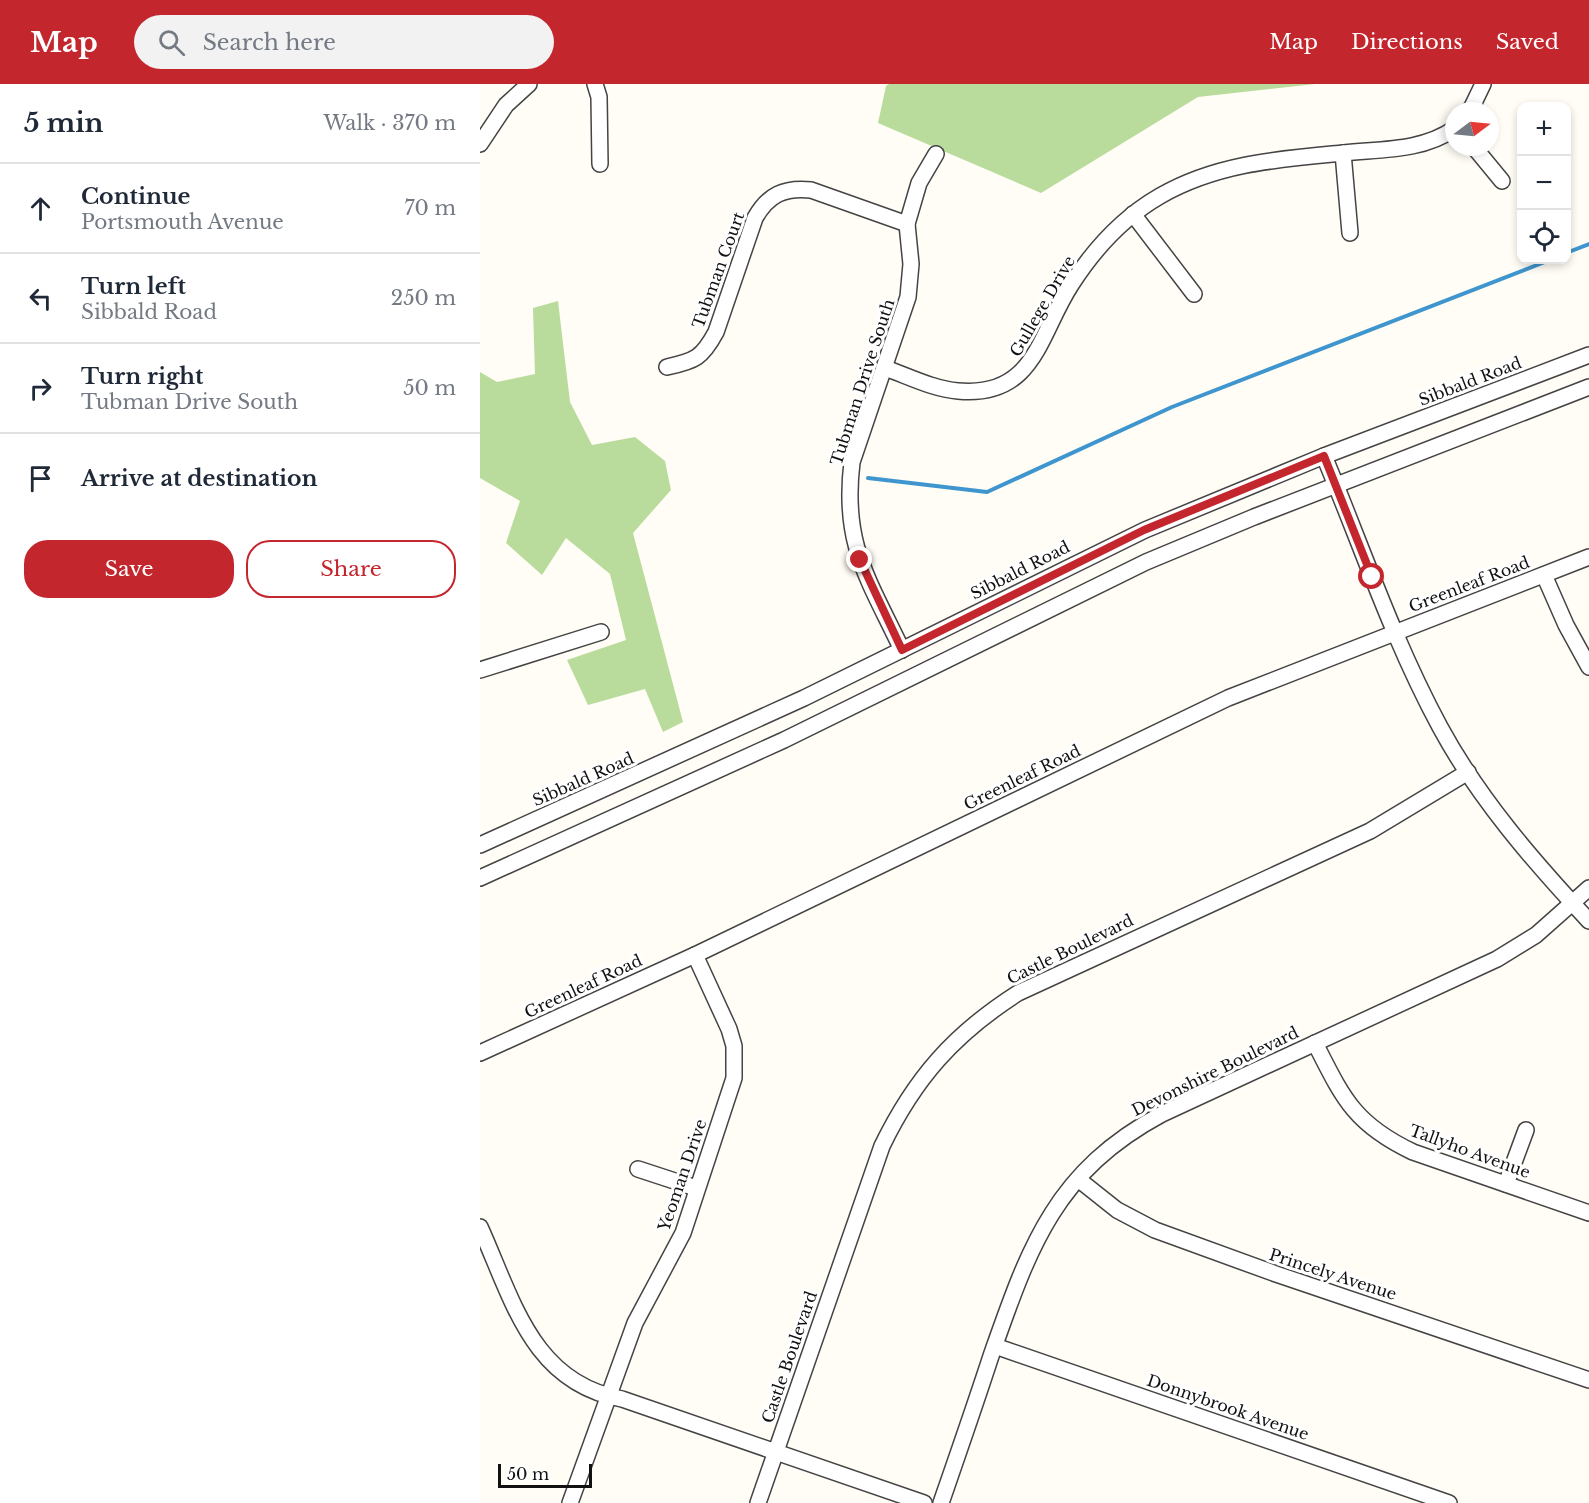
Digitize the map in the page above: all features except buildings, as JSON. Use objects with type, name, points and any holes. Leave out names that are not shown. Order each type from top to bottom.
[{"type":"street","points":[[480,144],[506,105],[529,84]]},
{"type":"street","points":[[595,84],[599,97],[600,164]]},
{"type":"street","points":[[1474,102],[1483,84]]},
{"type":"street","name":"Gullege Drive","points":[[885,368],[959,391],[996,387],[1025,371],[1035,358],[1057,310],[1084,266],[1109,235],[1159,196],[1208,174],[1258,162],[1425,143],[1445,135]]},
{"type":"street","points":[[1342,153],[1350,233]]},
{"type":"street","points":[[907,224],[919,183],[936,154]]},
{"type":"street","points":[[1481,156],[1502,182]]},
{"type":"street","name":"Tubman Court","points":[[667,367],[694,361],[707,348],[716,332],[755,218],[761,208],[778,192],[811,190],[907,224]]},
{"type":"street","points":[[1133,214],[1194,294]]},
{"type":"street","name":"Tubman Drive South","points":[[902,650],[860,560],[849,515],[852,462],[885,368],[911,281],[907,224]]},
{"type":"street","name":"Sibbald Road","points":[[480,845],[804,698],[1125,539],[1324,456],[1589,355]]},
{"type":"street","points":[[480,878],[784,740],[1146,562],[1336,485],[1589,387]]},
{"type":"street","points":[[1324,456],[1394,632],[1441,729],[1468,772],[1517,840],[1589,921]]},
{"type":"street","name":"Greenleaf Road","points":[[480,1053],[695,955],[1227,698],[1589,557]]},
{"type":"street","points":[[1544,575],[1566,625],[1589,667]]},
{"type":"street","points":[[482,668],[601,632]]},
{"type":"street","name":"Castle Boulevard","points":[[758,1503],[882,1146],[896,1117],[928,1068],[968,1027],[998,1005],[1042,980],[1370,831],[1423,802],[1468,772]]},
{"type":"street","name":"Devonshire Boulevard","points":[[941,1503],[1024,1263],[1039,1232],[1078,1179],[1100,1156],[1139,1127],[1497,959],[1536,935],[1589,888]]},
{"type":"street","name":"Yeoman Drive","points":[[570,1503],[635,1323],[683,1233],[734,1078],[735,1062],[729,1029],[695,955]]},
{"type":"street","name":"Tallyho Avenue","points":[[1315,1043],[1340,1093],[1368,1126],[1387,1139],[1413,1152],[1589,1213]]},
{"type":"street","points":[[1506,1184],[1526,1130]]},
{"type":"street","points":[[638,1169],[696,1188]]},
{"type":"street","name":"Princely Avenue","points":[[1078,1179],[1117,1210],[1155,1230],[1276,1274],[1589,1380]]},
{"type":"street","points":[[480,1227],[539,1352],[567,1376],[607,1396],[622,1399],[924,1503]]},
{"type":"street","name":"Donnybrook Avenue","points":[[995,1346],[1449,1503]]},
{"type":"green space","points":[[889,84],[1315,84],[1198,97],[1041,193],[878,123],[886,86]]},
{"type":"green space","points":[[558,301],[570,402],[592,445],[635,437],[665,461],[671,490],[633,533],[683,722],[663,732],[645,689],[588,705],[567,660],[626,640],[610,574],[566,538],[542,575],[506,543],[520,501],[480,478],[480,372],[497,382],[535,374],[533,308]]},
{"type":"waterway","points":[[1571,251],[1589,244]]},
{"type":"waterway","points":[[868,478],[987,492],[1172,407],[1540,264]]},
{"type":"route","points":[[860,560],[902,650],[1144,530],[1324,456],[1372,577]]}]
